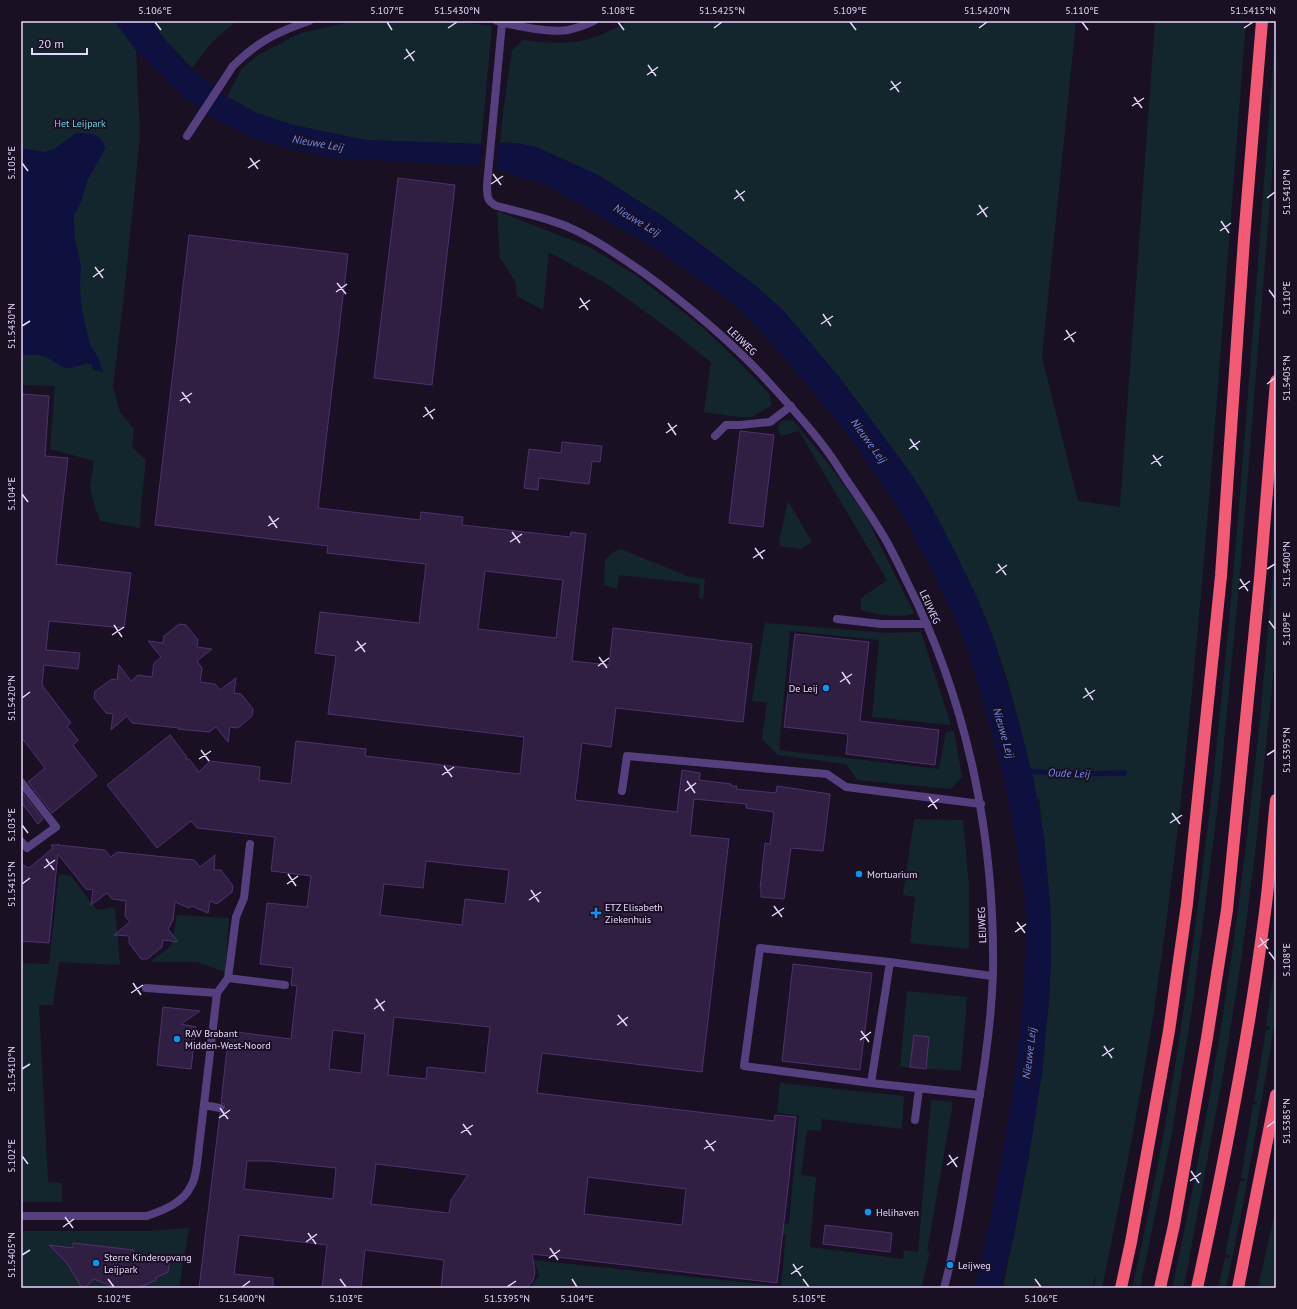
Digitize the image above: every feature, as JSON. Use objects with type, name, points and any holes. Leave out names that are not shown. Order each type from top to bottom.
[{"type":"highway","points":[[1121,1288],[1131,1242],[1168,1039],[1187,904],[1221,576],[1244,239],[1262,21]]},
{"type":"highway","points":[[1160,1288],[1174,1225],[1207,1038],[1227,910],[1260,578],[1276,380]]},
{"type":"highway","points":[[1197,1288],[1246,1039],[1265,911],[1276,800]]},
{"type":"highway","points":[[1238,1288],[1276,1095]]},
{"type":"street","points":[[187,136],[233,66],[250,50],[265,39],[291,27],[309,21]]},
{"type":"street","points":[[499,22],[547,30],[567,30],[594,21]]},
{"type":"street","name":"LEIJWEG","points":[[499,22],[487,185],[488,198],[492,204],[564,225],[584,234],[620,256],[661,286],[728,341],[791,406],[820,441],[872,517],[889,545],[927,624],[943,662],[954,696],[981,804],[987,848],[992,919],[992,976],[988,1033],[980,1095],[950,1265],[944,1288]]},
{"type":"street","points":[[714,436],[726,425],[770,422],[791,406]]},
{"type":"street","points":[[837,619],[882,624],[927,624]]},
{"type":"street","points":[[622,791],[627,756],[827,774],[846,787],[981,804]]},
{"type":"street","points":[[21,782],[56,827],[27,848],[21,841]]},
{"type":"street","points":[[21,1216],[147,1216],[166,1209],[181,1200],[191,1186],[197,1164],[217,993],[228,978],[236,916],[244,898],[250,844]]},
{"type":"street","points":[[980,1095],[919,1089],[744,1066],[760,948],[890,962],[992,976]]},
{"type":"street","points":[[872,1083],[890,962]]},
{"type":"street","points":[[228,978],[285,985]]},
{"type":"street","points":[[146,988],[217,993]]},
{"type":"street","points":[[915,1120],[919,1089]]},
{"type":"street","points":[[204,1105],[220,1108]]},
{"type":"green space","name":"Het Leijpark","points":[[21,21],[114,21],[136,50],[140,136],[113,387],[120,412],[134,429],[132,447],[146,460],[140,528],[100,521],[90,487],[94,461],[50,449],[55,386],[21,385]]},
{"type":"green space","points":[[152,21],[236,21],[212,42],[192,68],[161,35]]},
{"type":"green space","points":[[355,21],[449,21],[492,26],[481,144],[365,140],[293,125],[257,113],[227,97],[242,68],[258,55],[301,33]]},
{"type":"green space","points":[[629,21],[1076,21],[1042,357],[1078,501],[1120,507],[1155,21],[1246,21],[1205,544],[1186,753],[1170,892],[1151,1030],[1128,1159],[1102,1288],[1094,1288],[1095,1276],[1092,1288],[1003,1288],[1029,1157],[1049,1005],[1049,893],[1039,797],[1037,800],[1008,682],[992,634],[978,600],[931,506],[912,475],[839,377],[784,312],[756,286],[667,219],[598,175],[536,147],[506,142],[500,143],[512,50],[523,40],[558,43],[584,40],[602,34]]},
{"type":"green space","points":[[1276,24],[1276,125],[1239,586],[1219,795],[1192,1009],[1171,1138],[1140,1288],[1132,1288],[1158,1164],[1179,1040],[1197,914],[1212,789],[1239,503]]},
{"type":"green space","points":[[497,211],[589,247],[637,276],[702,327],[739,362],[770,395],[771,406],[752,417],[738,417],[704,412],[711,362],[669,329],[607,284],[549,252],[543,310],[517,296],[515,281],[500,258]]},
{"type":"green space","points":[[793,420],[830,466],[865,515],[914,613],[895,616],[861,610],[861,598],[887,580],[799,431],[781,436],[778,429],[781,421]]},
{"type":"green space","points":[[788,501],[812,542],[801,549],[780,546],[779,541]]},
{"type":"green space","points":[[1276,534],[1276,647],[1255,854],[1241,961],[1225,1063],[1187,1271],[1183,1288],[1172,1288],[1209,1101],[1238,912],[1259,723]]},
{"type":"green space","points":[[621,549],[687,576],[705,579],[703,599],[699,598],[700,584],[619,575],[617,589],[604,585],[605,560],[613,552]]},
{"type":"green space","points":[[765,623],[888,633],[921,632],[951,725],[872,717],[879,640],[790,631],[779,750],[939,769],[946,732],[954,731],[962,777],[951,789],[857,780],[846,764],[778,755],[762,739],[767,703],[752,701]]},
{"type":"green space","points":[[914,819],[963,820],[969,887],[969,949],[910,943],[915,897],[903,895]]},
{"type":"green space","points":[[59,874],[71,876],[97,910],[115,907],[120,965],[59,962],[53,1005],[39,1005],[48,1182],[62,1183],[62,1202],[21,1202],[21,963],[49,964]]},
{"type":"green space","points":[[177,915],[229,918],[225,972],[197,962],[150,962],[171,946]]},
{"type":"green space","points":[[1276,957],[1276,1011],[1271,1046],[1243,1205],[1226,1288],[1218,1288],[1225,1257],[1229,1258],[1230,1255],[1225,1254],[1240,1181],[1244,1181],[1245,1179],[1241,1178],[1253,1104],[1257,1105],[1257,1102],[1254,1101],[1266,1030],[1269,1030],[1270,1027],[1266,1026]]},
{"type":"green space","points":[[907,991],[967,997],[961,1071],[900,1067]]},
{"type":"green space","points":[[780,1083],[904,1096],[902,1129],[822,1119],[821,1131],[807,1130],[801,1175],[816,1177],[810,1247],[903,1259],[904,1250],[918,1252],[931,1100],[953,1102],[927,1252],[930,1252],[921,1288],[530,1288],[539,1275],[532,1260],[781,1286],[786,1235],[734,1229],[735,1217],[789,1224],[799,1116],[777,1113]]},
{"type":"green space","points":[[1276,1207],[1276,1288],[1258,1288]]},
{"type":"green space","points":[[189,1228],[179,1288],[21,1288],[21,1231],[147,1231]]},
{"type":"water","name":"Nieuwe Leij","points":[[114,21],[152,21],[161,35],[180,57],[200,76],[227,97],[257,113],[293,125],[365,140],[481,144],[517,143],[536,147],[598,175],[667,219],[756,286],[784,311],[839,377],[912,475],[931,506],[956,554],[992,634],[1021,730],[1033,777],[1044,837],[1051,915],[1051,969],[1043,1067],[1014,1236],[1000,1288],[975,1288],[987,1236],[1005,1139],[1016,1069],[1022,1014],[1027,917],[1017,845],[1005,784],[994,740],[966,646],[953,614],[906,521],[884,486],[845,430],[775,347],[728,299],[648,244],[547,185],[486,166],[334,158],[258,140],[217,120],[185,98],[136,50]]},
{"type":"water","points":[[76,133],[95,135],[104,144],[105,149],[87,181],[82,200],[74,215],[75,239],[81,266],[80,288],[82,310],[91,346],[99,359],[103,372],[93,370],[91,364],[66,368],[43,356],[21,355],[21,148],[44,152],[54,149]]},
{"type":"pier","points":[[499,141],[496,171],[480,167],[482,142]]},
{"type":"building","points":[[398,178],[455,185],[432,385],[374,378]]},
{"type":"building","name":"ETZ Elisabeth Ziekenhuis","points":[[189,235],[348,254],[318,508],[420,520],[421,512],[463,517],[462,525],[570,537],[571,532],[586,534],[572,661],[609,665],[613,628],[752,644],[743,722],[616,708],[611,747],[582,743],[575,800],[677,812],[682,770],[700,773],[699,780],[731,784],[731,786],[737,786],[736,789],[776,793],[777,786],[830,794],[823,851],[791,848],[784,899],[761,897],[760,889],[765,843],[770,844],[774,812],[746,808],[746,804],[694,799],[690,835],[729,839],[702,1072],[542,1053],[537,1093],[774,1121],[775,1115],[796,1117],[777,1283],[532,1254],[535,1272],[532,1282],[526,1288],[441,1288],[444,1260],[365,1250],[361,1288],[322,1288],[327,1245],[239,1235],[234,1274],[273,1278],[273,1288],[199,1288],[220,1113],[224,1112],[225,1109],[224,1104],[221,1103],[229,1031],[291,1039],[297,986],[291,985],[293,968],[260,964],[267,903],[307,907],[311,876],[271,871],[275,837],[197,828],[191,821],[157,848],[107,785],[170,735],[187,757],[185,759],[189,759],[199,772],[210,761],[260,767],[259,780],[291,784],[296,741],[366,749],[365,756],[520,774],[524,737],[328,714],[336,656],[315,653],[320,612],[419,623],[426,564],[327,553],[328,546],[155,525]],"holes":[[[485,571],[563,580],[556,638],[478,629]],[[426,861],[509,870],[505,904],[465,899],[462,925],[380,915],[384,884],[423,888]],[[394,1017],[490,1027],[485,1073],[427,1067],[426,1079],[388,1075]],[[333,1030],[365,1034],[361,1073],[329,1069]],[[247,1161],[269,1161],[336,1168],[333,1199],[244,1189]],[[376,1164],[468,1175],[451,1200],[449,1213],[371,1204]],[[588,1177],[686,1189],[682,1225],[584,1214]]]},
{"type":"building","points":[[21,394],[49,396],[45,456],[68,458],[56,564],[131,573],[124,628],[49,621],[46,650],[80,653],[78,669],[44,665],[42,685],[71,723],[67,726],[78,740],[73,745],[97,776],[52,813],[28,782],[45,768],[21,737]]},
{"type":"building","points":[[740,431],[774,435],[763,527],[729,523]]},
{"type":"building","points":[[562,442],[602,446],[600,462],[592,461],[589,484],[539,478],[538,490],[524,488],[529,449],[561,453]]},
{"type":"building","points":[[179,624],[186,625],[198,640],[197,647],[212,649],[197,661],[202,668],[200,682],[215,684],[220,690],[236,678],[234,693],[241,694],[253,709],[252,716],[238,728],[230,727],[228,742],[216,727],[209,732],[178,729],[179,728],[132,723],[127,716],[111,730],[113,714],[106,713],[94,698],[95,691],[112,679],[117,680],[119,665],[131,681],[138,675],[152,677],[154,663],[161,657],[148,641],[163,643],[164,636]]},
{"type":"building","name":"De Leij","points":[[795,634],[869,642],[860,721],[939,730],[935,765],[846,754],[848,734],[784,727]]},
{"type":"building","points":[[21,791],[43,819],[38,824],[21,802]]},
{"type":"building","points":[[59,844],[58,845],[105,850],[111,857],[117,852],[194,860],[200,867],[215,855],[214,870],[221,870],[233,886],[232,892],[217,904],[210,901],[208,913],[192,906],[189,908],[175,902],[173,920],[168,929],[178,942],[163,940],[162,947],[147,959],[141,959],[129,943],[129,936],[114,935],[130,922],[125,916],[126,901],[112,899],[107,893],[91,905],[93,890],[86,889],[58,854],[49,943],[21,941],[21,864],[29,868],[53,848],[51,845]]},
{"type":"building","points":[[793,964],[872,973],[860,1070],[782,1061]]},
{"type":"building","name":"RAV Brabant Midden-West-Noord","points":[[163,1007],[200,1011],[181,1024],[196,1027],[191,1069],[157,1065]]},
{"type":"building","points":[[914,1035],[929,1037],[926,1069],[910,1067]]},
{"type":"building","points":[[825,1225],[892,1233],[890,1252],[823,1244]]},
{"type":"building","points":[[73,1243],[134,1250],[133,1254],[170,1258],[168,1272],[155,1278],[156,1280],[138,1288],[116,1288],[94,1279],[82,1288],[67,1263],[49,1245],[73,1248]]},
{"type":"waterway","name":"Oude Leij","points":[[1025,771],[1072,774],[1124,773]]},
{"type":"place","name":"De Leij","points":[[826,688]]},
{"type":"place","name":"Mortuarium","points":[[859,874]]},
{"type":"place","name":"ETZ Elisabeth Ziekenhuis","points":[[596,913]]},
{"type":"place","name":"RAV Brabant Midden-West-Noord","points":[[177,1039]]},
{"type":"place","name":"Helihaven","points":[[868,1212]]},
{"type":"place","name":"Sterre Kinderopvang Leijpark","points":[[96,1263]]},
{"type":"place","name":"Leijweg","points":[[950,1265]]}]
